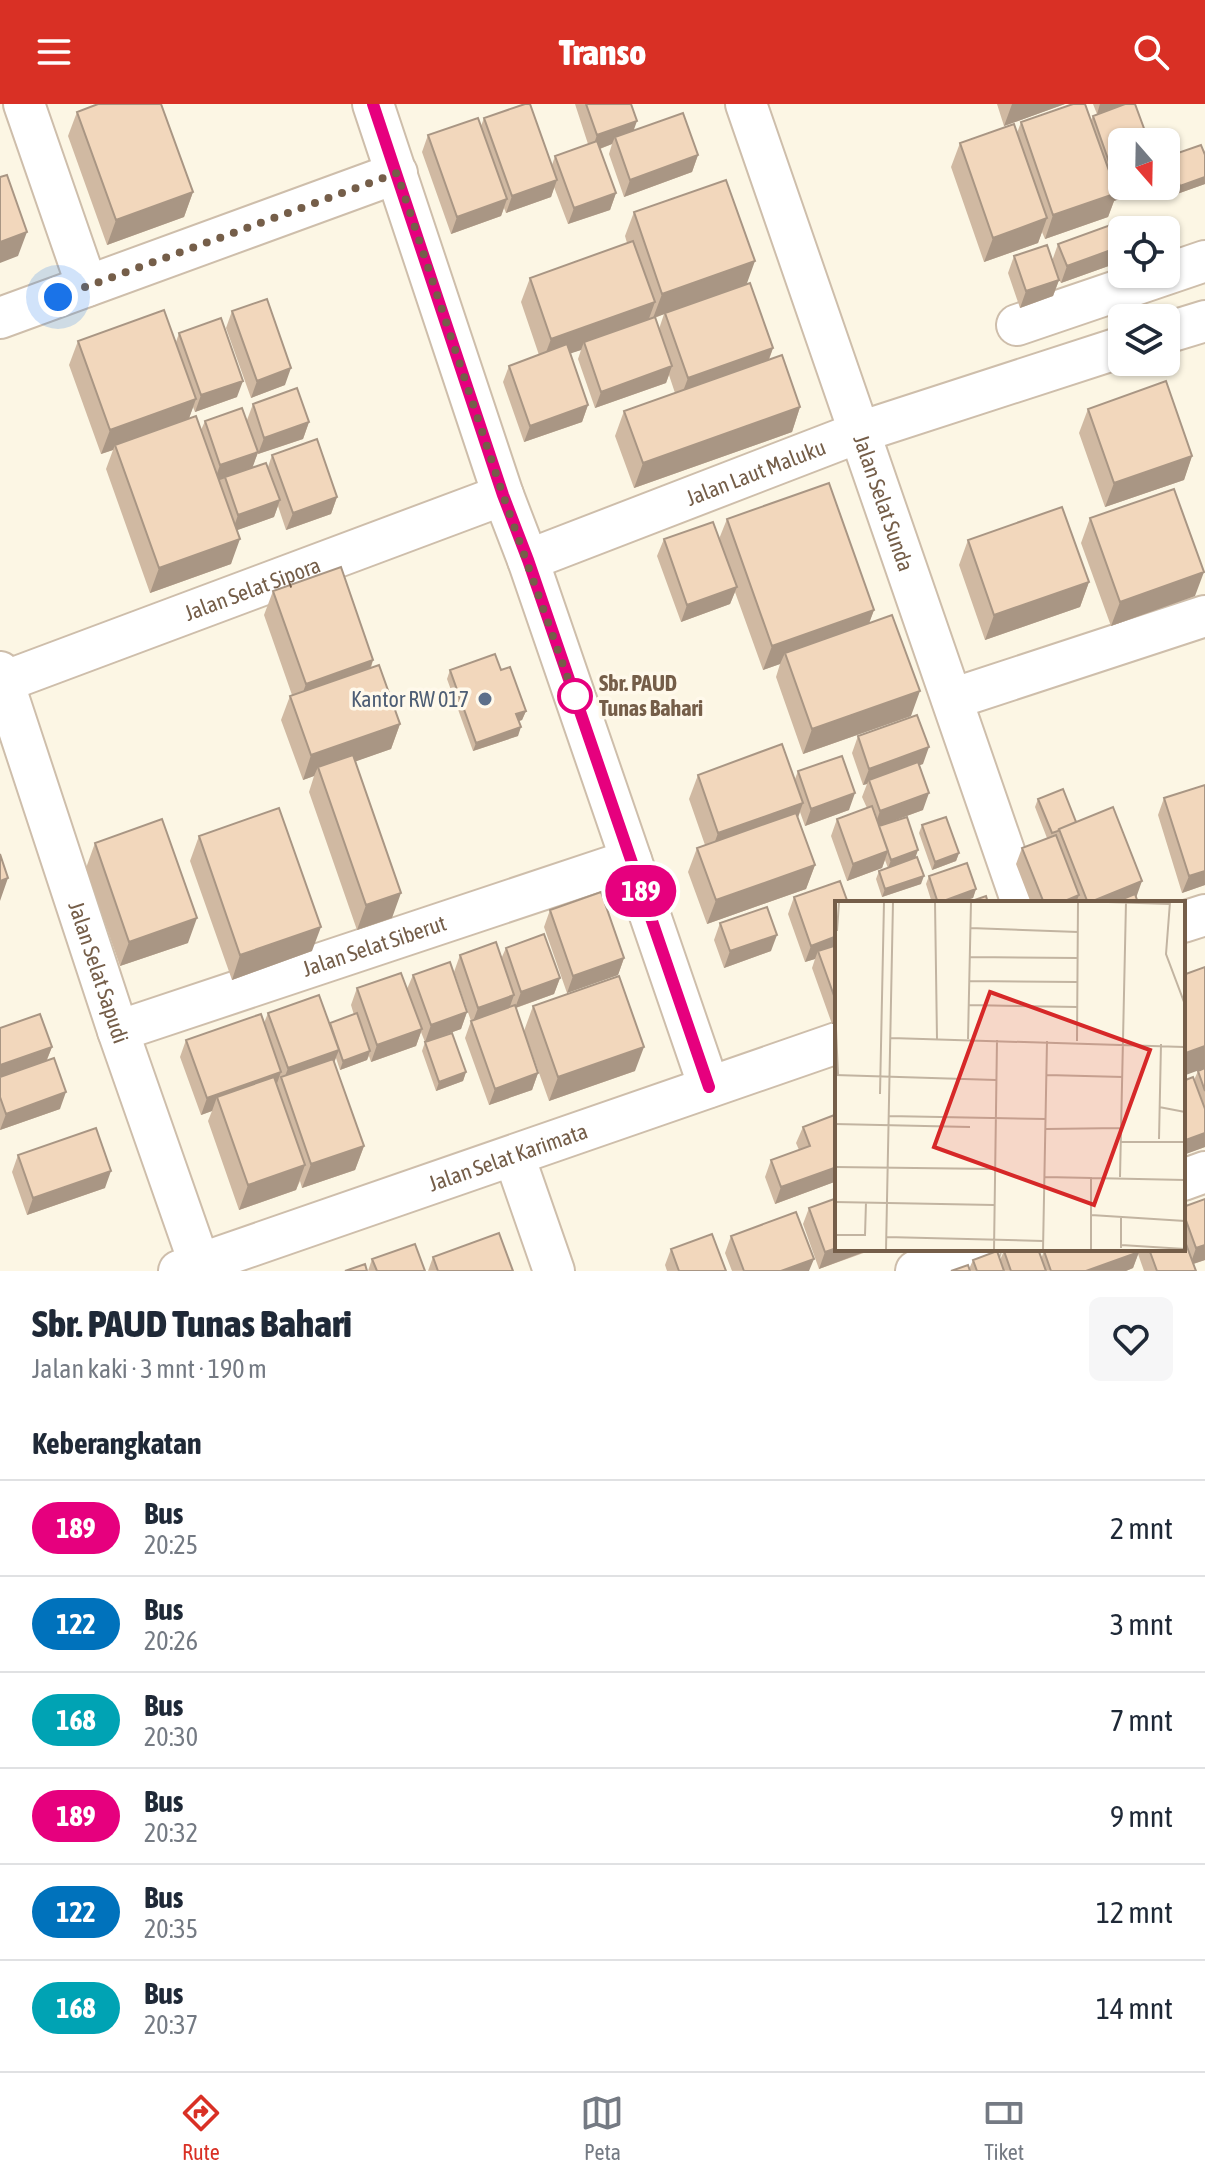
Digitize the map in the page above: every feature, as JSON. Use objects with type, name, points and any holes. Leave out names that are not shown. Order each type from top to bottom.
[{"type":"street","points":[[24,104],[87,286]]},
{"type":"street","points":[[373,104],[503,495],[709,1087]]},
{"type":"street","name":"Jalan Selat Sunda","points":[[747,104],[1021,901]]},
{"type":"street","points":[[0,318],[397,173]]},
{"type":"street","points":[[1017,325],[1205,261]]},
{"type":"street","points":[[1180,329],[1205,321]]},
{"type":"street","name":"Jalan Laut Maluku","points":[[528,560],[860,432],[1108,352]]},
{"type":"street","name":"Jalan Selat Sipora","points":[[2,677],[503,495]]},
{"type":"street","points":[[952,699],[1205,616]]},
{"type":"street","name":"Jalan Selat Sapudi","points":[[2,677],[194,1269]]},
{"type":"street","name":"Jalan Selat Siberut","points":[[118,1031],[631,860]]},
{"type":"street","points":[[1185,921],[1205,915]]},
{"type":"street","name":"Jalan Selat Karimata","points":[[194,1269],[835,1044]]},
{"type":"street","points":[[514,1156],[554,1271]]},
{"type":"street","points":[[1185,1179],[1205,1172]]},
{"type":"street","points":[[916,1271],[974,1251]]},
{"type":"building","points":[[98,104],[161,104],[193,192],[116,220],[77,112]]},
{"type":"building","points":[[530,104],[557,180],[512,196],[484,118]]},
{"type":"building","points":[[586,104],[631,104],[637,121],[597,135]]},
{"type":"building","points":[[1073,104],[1085,104],[1108,168],[1108,196],[1053,215],[1021,122]]},
{"type":"building","points":[[1125,104],[1135,104],[1144,128],[1108,128],[1108,159],[1093,116]]},
{"type":"building","points":[[683,113],[698,155],[630,180],[615,137]]},
{"type":"building","points":[[478,118],[507,199],[457,217],[428,135]]},
{"type":"building","points":[[1014,124],[1047,218],[993,238],[960,143]]},
{"type":"building","points":[[597,141],[616,193],[574,208],[555,156]]},
{"type":"building","points":[[1201,145],[1205,155],[1205,177],[1180,186],[1180,152]]},
{"type":"building","points":[[7,175],[27,232],[0,242],[0,177]]},
{"type":"building","points":[[726,180],[755,261],[662,294],[634,212]]},
{"type":"building","points":[[1108,226],[1108,251],[1067,266],[1058,244]]},
{"type":"building","points":[[633,241],[655,302],[551,339],[530,278]]},
{"type":"building","points":[[1047,245],[1059,280],[1026,291],[1014,256]]},
{"type":"building","points":[[750,283],[773,348],[688,378],[665,313]]},
{"type":"building","points":[[267,299],[291,368],[257,381],[232,311]]},
{"type":"building","points":[[164,310],[196,399],[110,430],[78,341]]},
{"type":"building","points":[[655,317],[672,366],[601,392],[584,342]]},
{"type":"building","points":[[221,318],[243,381],[201,395],[179,333]]},
{"type":"building","points":[[567,344],[588,405],[530,426],[509,366]]},
{"type":"building","points":[[782,355],[800,407],[643,463],[624,411]]},
{"type":"building","points":[[1166,381],[1192,456],[1114,483],[1088,409]]},
{"type":"building","points":[[297,388],[309,422],[264,438],[253,404]]},
{"type":"building","points":[[242,408],[258,452],[220,465],[205,421]]},
{"type":"building","points":[[196,416],[240,539],[159,568],[115,445]]},
{"type":"building","points":[[317,439],[337,497],[293,513],[272,455]]},
{"type":"building","points":[[266,463],[280,500],[238,515],[225,477]]},
{"type":"building","points":[[829,483],[874,610],[772,646],[727,519]]},
{"type":"building","points":[[1174,489],[1204,572],[1120,602],[1090,518]]},
{"type":"building","points":[[1062,507],[1089,582],[994,615],[968,540]]},
{"type":"building","points":[[713,522],[737,587],[687,605],[664,539]]},
{"type":"building","points":[[341,567],[373,660],[306,684],[273,591]]},
{"type":"building","points":[[892,615],[920,691],[812,729],[785,653]]},
{"type":"building","name":"Kantor RW 017","points":[[495,654],[501,670],[510,667],[526,711],[516,714],[521,727],[476,743],[450,670]]},
{"type":"building","points":[[379,665],[400,724],[311,755],[290,696]]},
{"type":"building","points":[[917,715],[929,747],[869,769],[858,736]]},
{"type":"building","points":[[782,744],[803,803],[718,833],[698,775]]},
{"type":"building","points":[[353,755],[401,893],[366,905],[318,767]]},
{"type":"building","points":[[842,756],[855,793],[811,809],[798,771]]},
{"type":"building","points":[[918,762],[929,793],[880,811],[869,780]]},
{"type":"building","points":[[1205,785],[1205,871],[1189,876],[1164,798]]},
{"type":"building","points":[[1063,789],[1076,822],[1052,833],[1038,799]]},
{"type":"building","points":[[872,806],[888,851],[853,864],[837,819]]},
{"type":"building","points":[[1113,807],[1142,881],[1087,901],[1059,829]]},
{"type":"building","points":[[279,808],[321,927],[240,955],[199,836]]},
{"type":"building","points":[[796,813],[815,865],[716,900],[697,848]]},
{"type":"building","points":[[907,817],[918,850],[891,860],[879,826]]},
{"type":"building","points":[[946,817],[959,853],[935,862],[922,825]]},
{"type":"building","points":[[162,819],[197,918],[129,942],[95,843]]},
{"type":"building","points":[[1056,835],[1079,895],[1065,901],[1043,901],[1022,848]]},
{"type":"building","points":[[0,854],[8,878],[0,881]]},
{"type":"building","points":[[917,857],[924,876],[885,889],[879,871]]},
{"type":"building","points":[[967,863],[976,889],[937,901],[929,876]]},
{"type":"building","points":[[840,881],[847,901],[835,901],[835,937],[811,946],[794,897]]},
{"type":"building","points":[[601,892],[624,958],[573,976],[550,910]]},
{"type":"building","points":[[1135,894],[1137,901],[1118,901]]},
{"type":"building","points":[[767,907],[777,935],[730,951],[720,923]]},
{"type":"building","points":[[544,934],[560,978],[521,992],[506,948]]},
{"type":"building","points":[[496,942],[514,995],[478,1008],[460,955]]},
{"type":"building","points":[[835,946],[835,998],[818,951]]},
{"type":"building","points":[[450,962],[467,1012],[431,1025],[413,975]]},
{"type":"building","points":[[1205,967],[1205,1046],[1185,1053],[1185,974]]},
{"type":"building","points":[[401,973],[422,1029],[377,1045],[357,988]]},
{"type":"building","points":[[619,976],[644,1047],[558,1077],[533,1006]]},
{"type":"building","points":[[319,995],[339,1050],[288,1068],[268,1013]]},
{"type":"building","points":[[515,1005],[538,1073],[495,1089],[471,1021]]},
{"type":"building","points":[[357,1013],[370,1051],[343,1061],[330,1023]]},
{"type":"building","points":[[40,1014],[52,1047],[0,1065],[0,1028]]},
{"type":"building","points":[[261,1014],[281,1072],[207,1098],[186,1040]]},
{"type":"building","points":[[452,1033],[466,1072],[439,1082],[425,1042]]},
{"type":"building","points":[[54,1058],[66,1092],[6,1114],[0,1097],[0,1077]]},
{"type":"building","points":[[333,1059],[364,1146],[311,1164],[281,1077]]},
{"type":"building","points":[[1205,1068],[1205,1091],[1198,1071]]},
{"type":"building","points":[[274,1077],[305,1165],[248,1185],[217,1097]]},
{"type":"building","points":[[1193,1077],[1205,1109],[1205,1133],[1185,1140],[1185,1080]]},
{"type":"building","points":[[835,1115],[835,1168],[781,1187],[771,1160],[810,1146],[803,1127]]},
{"type":"building","points":[[96,1128],[111,1171],[33,1198],[18,1155]]},
{"type":"building","points":[[835,1199],[835,1249],[825,1252],[809,1208]]},
{"type":"building","points":[[1205,1199],[1205,1245],[1196,1248],[1185,1218],[1185,1206]]},
{"type":"building","points":[[796,1212],[814,1259],[781,1271],[744,1271],[731,1236]]},
{"type":"building","points":[[499,1233],[513,1271],[438,1271],[433,1257]]},
{"type":"building","points":[[712,1234],[726,1271],[679,1271],[671,1249]]},
{"type":"building","points":[[1185,1241],[1196,1271],[1157,1271],[1150,1251],[1185,1251]]},
{"type":"building","points":[[415,1244],[425,1271],[377,1271],[372,1259]]},
{"type":"building","points":[[997,1251],[1004,1271],[977,1271],[973,1260]]},
{"type":"building","points":[[1004,1251],[1039,1251],[1046,1271],[1011,1271]]},
{"type":"building","points":[[1044,1251],[1139,1252],[1086,1271],[1051,1271]]},
{"type":"building","points":[[365,1264],[367,1271],[345,1271]]},
{"type":"building","points":[[968,1265],[970,1271],[951,1271]]},
{"type":"bus line","name":"189","points":[[373,104],[503,495],[709,1087]]},
{"type":"place","name":"Sbr. PAUD Tunas Bahari","points":[[575,696]]},
{"type":"place","name":"Kantor RW 017","points":[[485,699]]},
{"type":"route","points":[[58,297],[397,173],[503,495],[579,710],[575,696]]}]
